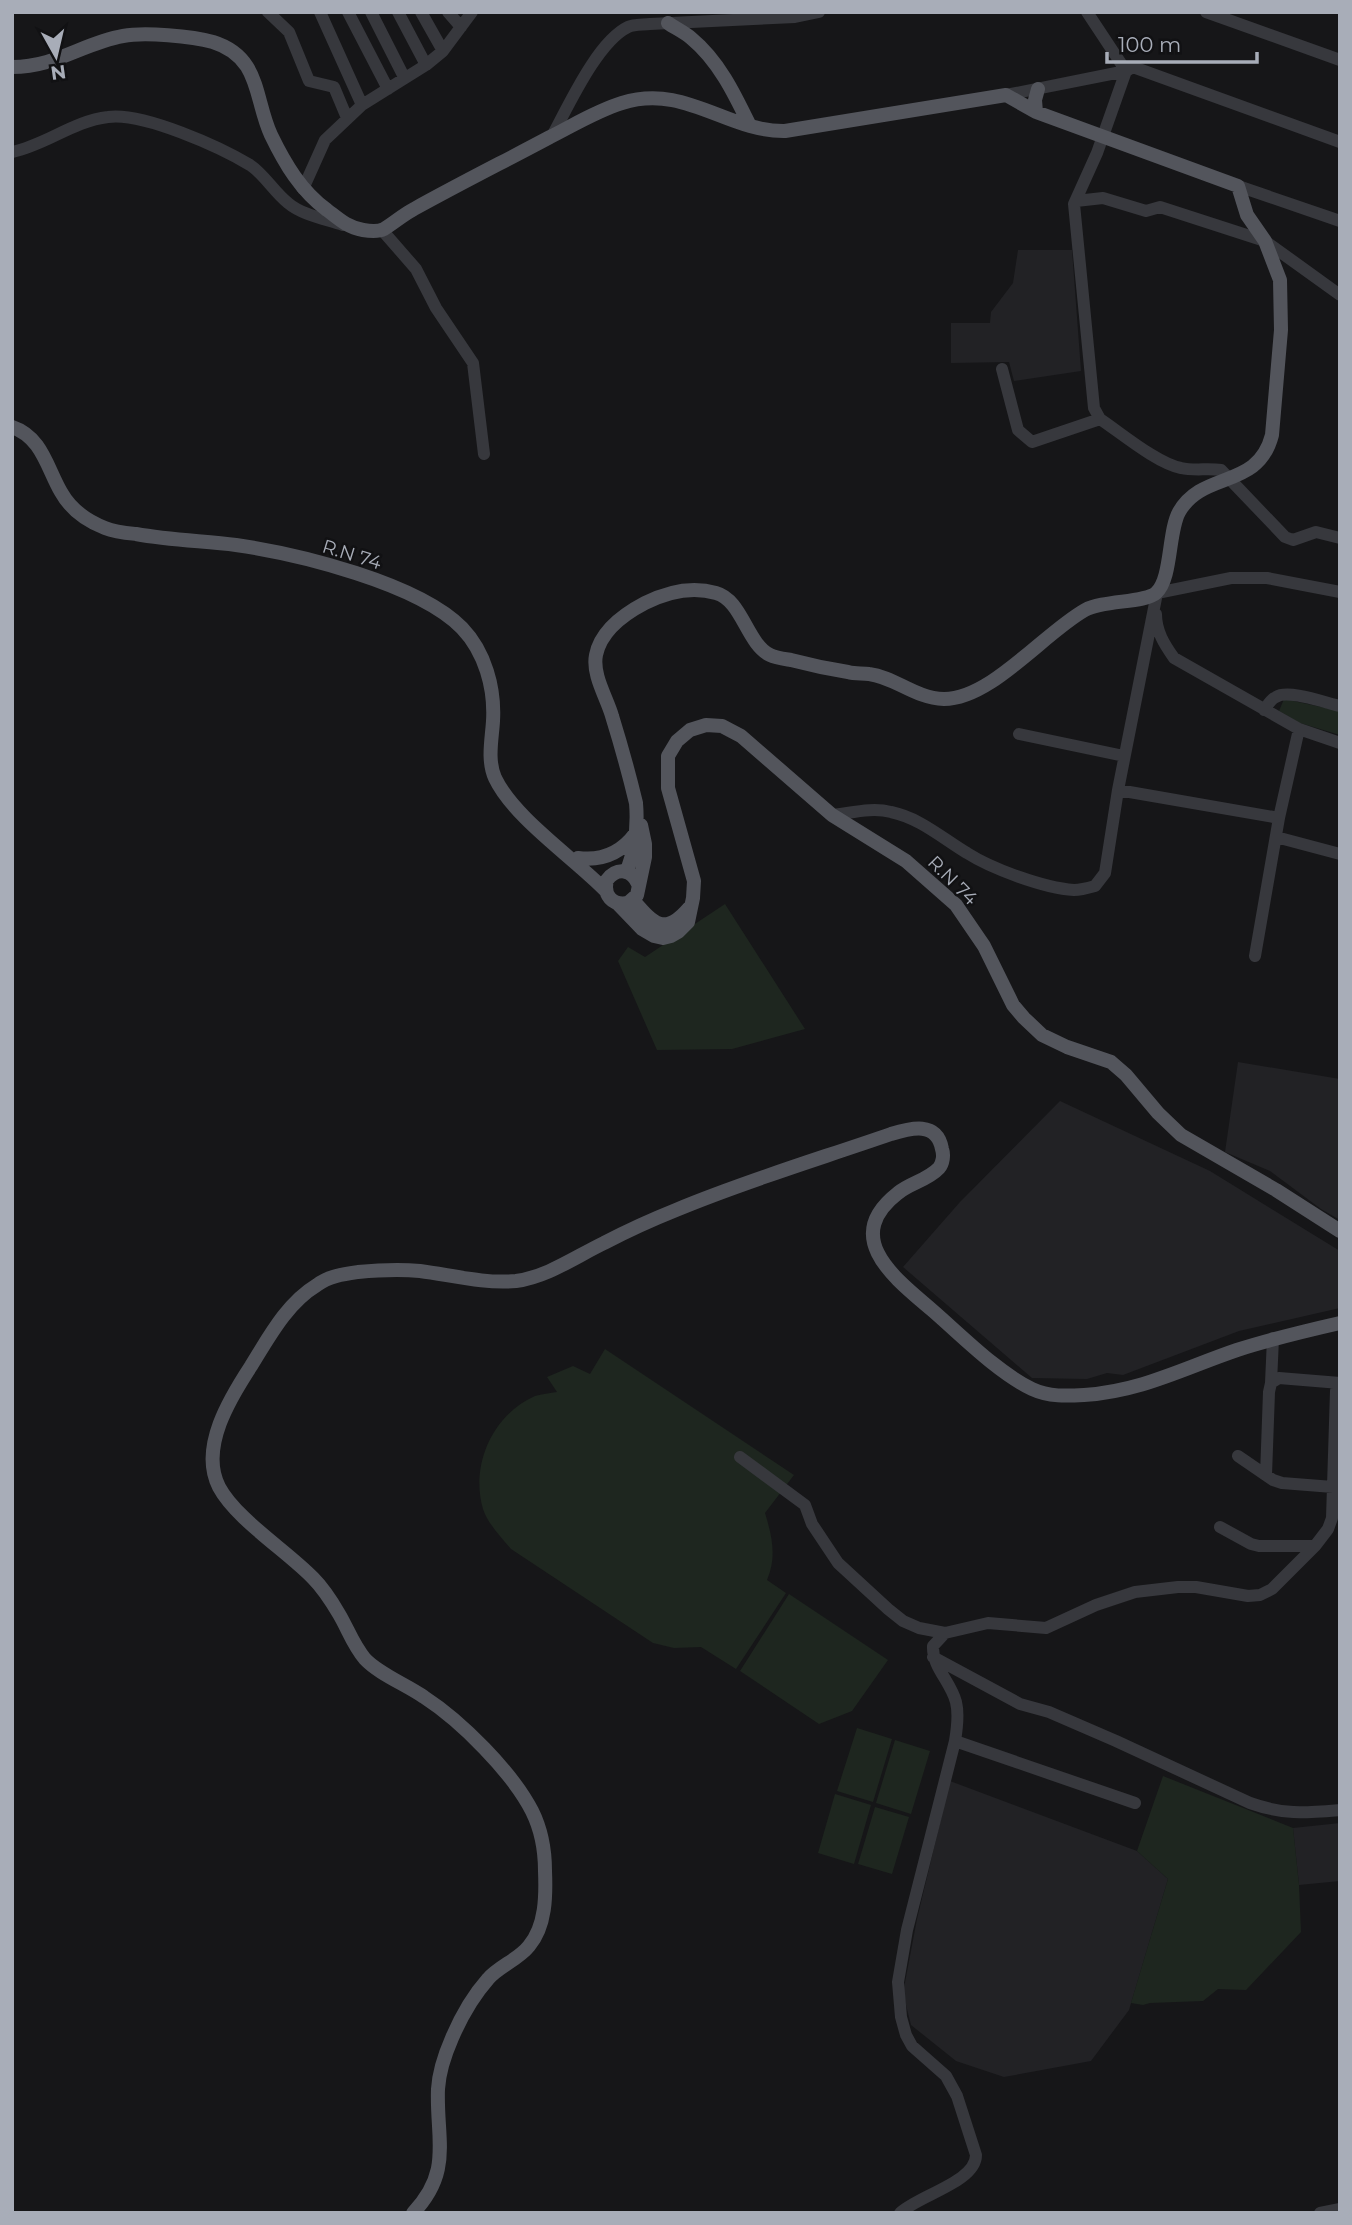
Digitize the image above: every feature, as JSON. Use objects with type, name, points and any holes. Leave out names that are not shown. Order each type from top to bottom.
[{"type":"main road","points":[[668,23],[691,38],[709,57],[729,83],[750,126]]},
{"type":"main road","points":[[12,66],[31,67],[59,60],[124,36],[188,38],[225,47],[238,55],[253,76],[271,135],[303,189],[313,201],[344,225],[366,231],[382,230],[440,194],[588,117],[622,103],[662,97],[769,132],[1006,95],[1036,112],[1238,186],[1247,215],[1265,241],[1280,280],[1281,330],[1272,435],[1261,460],[1249,470],[1209,486],[1182,506],[1172,534],[1165,578],[1157,593],[1144,598],[1088,608],[990,683],[960,696],[944,699],[912,692],[871,674],[850,673],[770,655],[755,641],[738,611],[719,593],[691,589],[659,596],[626,613],[605,634],[596,656],[599,680],[621,745],[636,803],[645,857],[639,890],[633,900],[617,903]]},
{"type":"main road","points":[[1036,112],[1038,89]]},
{"type":"main road","name":"R.N 74","points":[[12,427],[30,436],[41,451],[61,494],[73,509],[91,523],[109,530],[143,536],[237,545],[291,555],[407,592],[441,609],[463,629],[478,649],[486,666],[493,717],[490,753],[494,775],[503,793],[642,929],[654,936],[663,937],[685,927],[691,914],[694,891],[693,871],[668,788],[668,756],[677,741],[690,730],[706,725],[722,726],[741,736],[832,815],[906,861],[956,905],[984,946],[1013,1005],[1042,1035],[1111,1062],[1181,1135],[1340,1231]]},
{"type":"main road","points":[[606,891],[607,880],[621,872],[633,853],[638,817]]},
{"type":"main road","points":[[578,858],[607,856],[624,847],[636,832]]},
{"type":"main road","name":"R.N 74","points":[[564,850],[578,858],[636,878],[638,884]]},
{"type":"main road","points":[[633,900],[653,921],[665,925],[677,921],[692,905]]},
{"type":"main road","points":[[413,2213],[434,2185],[441,2146],[438,2082],[447,2049],[462,2014],[490,1976],[529,1947],[540,1926],[544,1907],[545,1870],[542,1842],[532,1812],[518,1788],[489,1754],[427,1699],[368,1663],[353,1642],[339,1612],[317,1581],[235,1508],[219,1487],[212,1467],[216,1431],[235,1391],[275,1328],[298,1298],[327,1279],[377,1270],[414,1270],[486,1280],[515,1281],[541,1275],[678,1209],[891,1134],[916,1128],[936,1133],[943,1150],[943,1161],[939,1168],[929,1175],[898,1192],[884,1207],[873,1232],[875,1251],[888,1271],[1009,1375],[1033,1389],[1049,1395],[1112,1393],[1147,1384],[1273,1338],[1340,1324]]},
{"type":"street","points":[[268,12],[289,32],[309,81],[334,87],[347,118]]},
{"type":"street","points":[[320,12],[362,105]]},
{"type":"street","points":[[348,12],[388,89]]},
{"type":"street","points":[[371,12],[404,77]]},
{"type":"street","points":[[398,12],[426,65]]},
{"type":"street","points":[[421,12],[443,51]]},
{"type":"street","points":[[448,12],[461,27]]},
{"type":"street","points":[[303,189],[325,140],[362,105],[426,65],[443,51],[472,12]]},
{"type":"street","points":[[552,136],[598,55],[628,27],[795,17],[819,12]]},
{"type":"street","points":[[1087,12],[1129,69]]},
{"type":"street","points":[[1206,12],[1340,60]]},
{"type":"street","points":[[1129,69],[1074,204],[1094,408],[1100,419],[1168,464],[1184,469],[1220,470],[1285,537],[1293,540],[1316,532],[1340,538]]},
{"type":"street","points":[[1006,95],[1129,69],[1340,142]]},
{"type":"street","points":[[12,152],[27,149],[83,123],[110,116],[158,123],[251,166],[289,204],[344,225]]},
{"type":"street","points":[[1238,186],[1340,221]]},
{"type":"street","points":[[1076,201],[1103,198],[1146,211],[1160,207],[1265,241],[1340,295]]},
{"type":"street","points":[[382,230],[416,269],[436,308],[473,363],[484,454]]},
{"type":"street","points":[[1002,369],[1018,430],[1032,442],[1100,419]]},
{"type":"street","points":[[1157,593],[1231,578],[1267,579],[1340,592]]},
{"type":"street","points":[[1157,593],[1156,625],[1174,658],[1299,729],[1340,743]]},
{"type":"street","points":[[832,815],[876,810],[906,815],[968,854],[996,868],[1055,887],[1076,890],[1095,886],[1104,873],[1124,756],[1157,593]]},
{"type":"street","points":[[1264,709],[1275,697],[1282,694],[1340,706]]},
{"type":"street","points":[[1255,956],[1279,818],[1299,729]]},
{"type":"street","points":[[1019,734],[1124,756]]},
{"type":"street","points":[[1118,790],[1279,818]]},
{"type":"street","points":[[1276,837],[1340,854]]},
{"type":"street","points":[[1266,1475],[1273,1338]]},
{"type":"street","points":[[740,1457],[805,1505],[812,1524],[838,1563],[903,1621],[919,1628],[945,1633],[988,1623],[1046,1628],[1096,1605],[1135,1592],[1196,1587],[1248,1596],[1260,1595],[1272,1589],[1315,1546],[1328,1529],[1332,1518],[1336,1391],[1340,1383],[1279,1378],[1271,1383]]},
{"type":"street","points":[[1238,1456],[1282,1483],[1333,1487]]},
{"type":"street","points":[[1220,1527],[1259,1546],[1315,1546]]},
{"type":"street","points":[[900,2213],[921,2198],[955,2182],[976,2164],[976,2155],[957,2096],[946,2076],[912,2046],[906,2035],[901,2017],[898,1982],[907,1930],[955,1741],[956,1702],[932,1657],[933,1646],[945,1633]]},
{"type":"street","points":[[932,1657],[1020,1704],[1049,1712],[1250,1803],[1288,1813],[1340,1810]]},
{"type":"street","points":[[955,1741],[1135,1802]]},
{"type":"street","points":[[1320,2213],[1340,2209]]},
{"type":"shaded area","points":[[1018,250],[1072,250],[1081,371],[1014,381],[1009,362],[951,363],[951,323],[990,323],[991,312],[1013,283]]},
{"type":"shaded area","points":[[1284,699],[1340,711],[1340,735],[1300,723],[1279,711]]},
{"type":"shaded area","points":[[725,904],[805,1029],[732,1049],[657,1050],[618,961],[628,947],[645,957]]},
{"type":"shaded area","points":[[1238,1062],[1340,1079],[1340,1220],[1270,1171],[1225,1152]]},
{"type":"shaded area","points":[[1060,1101],[1210,1171],[1340,1251],[1340,1308],[1239,1331],[1123,1375],[1107,1373],[1087,1379],[1032,1378],[903,1267],[960,1202]]},
{"type":"shaded area","points":[[605,1349],[794,1475],[765,1513],[772,1546],[772,1563],[767,1580],[786,1593],[736,1669],[701,1647],[674,1648],[653,1643],[511,1549],[485,1515],[480,1492],[480,1475],[488,1443],[497,1428],[520,1404],[535,1396],[557,1392],[547,1377],[573,1366],[590,1374]]},
{"type":"shaded area","points":[[789,1594],[888,1660],[852,1711],[819,1724],[740,1671]]},
{"type":"shaded area","points":[[857,1728],[892,1739],[873,1802],[837,1791]]},
{"type":"shaded area","points":[[895,1740],[930,1751],[911,1814],[876,1803]]},
{"type":"shaded area","points":[[1163,1776],[1293,1828],[1301,1932],[1246,1990],[1218,1989],[1203,2001],[1143,2005],[1131,2003],[1168,1879],[1137,1851]]},
{"type":"shaded area","points":[[950,1781],[1137,1851],[1168,1879],[1129,2010],[1091,2061],[1004,2077],[956,2061],[911,2025],[903,1993],[917,1919]]},
{"type":"shaded area","points":[[835,1794],[871,1805],[854,1864],[818,1853]]},
{"type":"shaded area","points":[[875,1807],[909,1817],[892,1874],[858,1864]]},
{"type":"shaded area","points":[[1340,1823],[1340,1881],[1299,1885],[1293,1828]]}]
